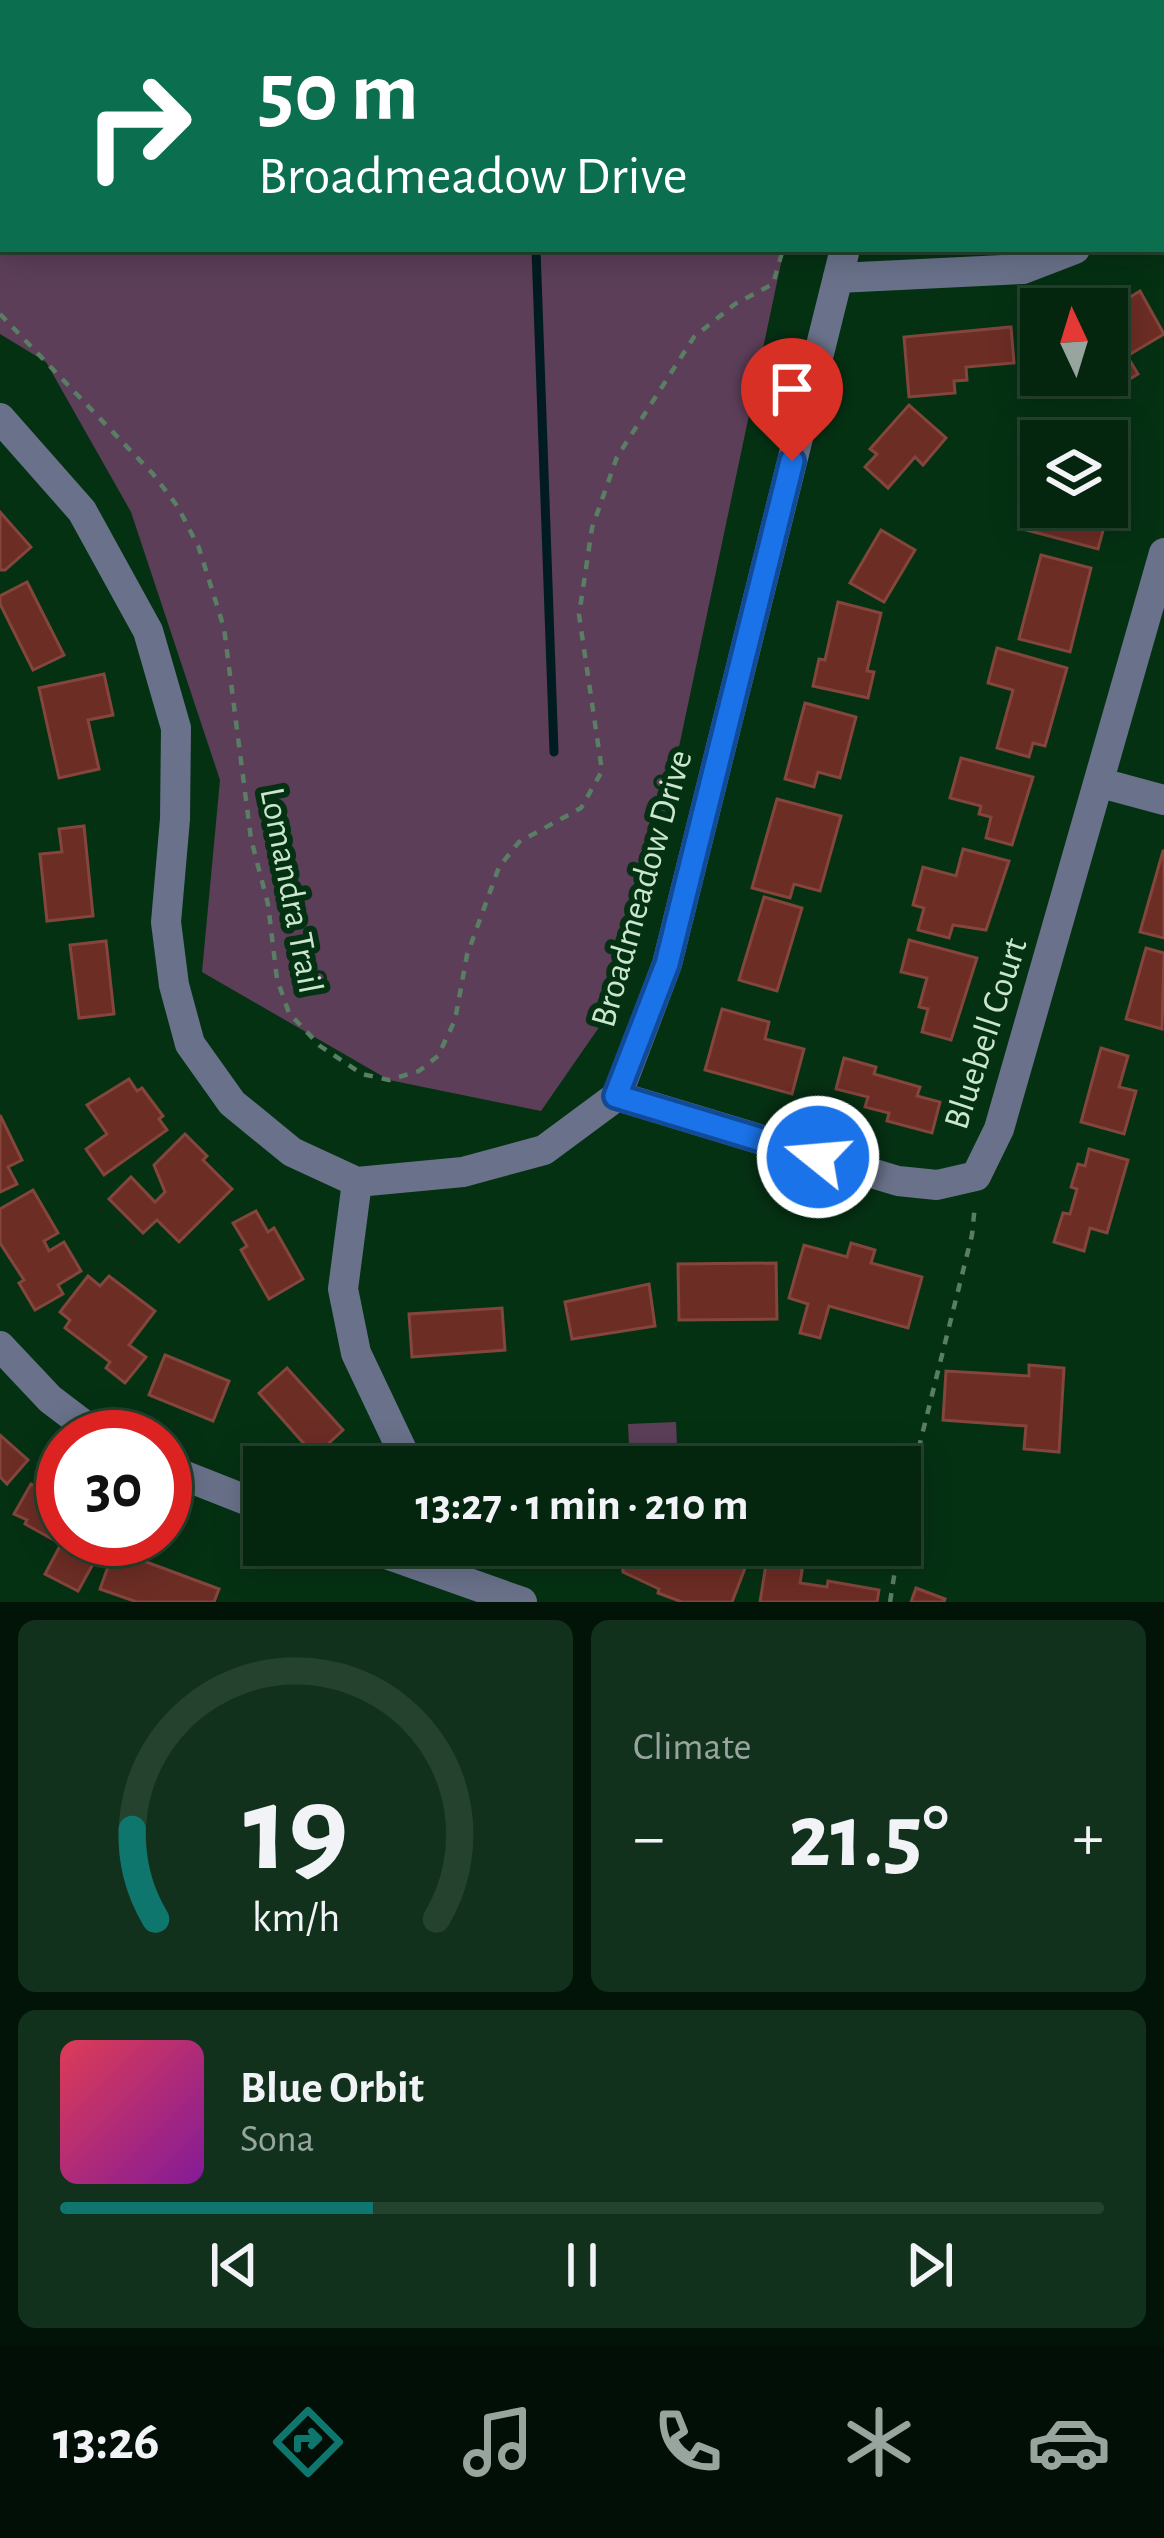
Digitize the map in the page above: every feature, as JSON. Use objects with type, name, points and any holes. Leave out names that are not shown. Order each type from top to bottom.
[{"type":"street","points":[[841,264],[1023,269],[1067,252]]},
{"type":"street","name":"Broadmeadow Drive","points":[[616,1096],[667,964],[841,264]]},
{"type":"street","points":[[0,418],[82,511],[148,631],[176,728],[175,819],[166,922],[174,985],[190,1044],[232,1103],[292,1152],[356,1182],[463,1172],[544,1150],[616,1096]]},
{"type":"street","name":"Bluebell Court","points":[[616,1096],[898,1181],[937,1185],[976,1176],[999,1129],[1164,553]]},
{"type":"street","points":[[1101,783],[1164,800]]},
{"type":"street","points":[[356,1182],[343,1289],[356,1353],[400,1446]]},
{"type":"street","points":[[0,1346],[64,1410]]},
{"type":"street","points":[[192,1479],[243,1500]]},
{"type":"street","points":[[422,1566],[522,1602]]},
{"type":"street","points":[[456,1566],[462,1580]]},
{"type":"path","name":"Lomandra Trail","points":[[0,314],[153,474],[178,507],[199,548],[224,628],[251,839],[268,904],[277,979],[289,1013],[320,1046],[362,1074],[389,1080],[419,1071],[438,1056],[455,1020],[466,955],[499,868],[519,842],[581,808],[602,771],[579,615],[592,529],[617,457],[694,337],[735,304],[773,284],[782,252]]},
{"type":"path","points":[[919,1446],[972,1235],[976,1176]]},
{"type":"path","points":[[890,1602],[895,1566]]},
{"type":"shaded area","points":[[0,252],[783,252],[629,984],[541,1111],[389,1080],[202,972],[220,780],[131,512],[46,362],[0,334]]},
{"type":"shaded area","points":[[676,1422],[677,1446],[629,1446],[628,1424]]},
{"type":"building","points":[[1140,291],[1164,334],[1128,355],[1128,298]]},
{"type":"building","points":[[1011,327],[1014,363],[966,367],[967,380],[954,381],[955,393],[909,397],[904,337]]},
{"type":"building","points":[[1128,358],[1138,374],[1128,380]]},
{"type":"building","points":[[909,405],[946,438],[923,465],[915,457],[888,488],[865,467],[877,454],[870,449]]},
{"type":"building","points":[[0,512],[31,547],[5,570],[0,570]]},
{"type":"building","points":[[1027,528],[1104,528],[1098,549]]},
{"type":"building","points":[[881,530],[915,550],[884,602],[850,583]]},
{"type":"building","points":[[1041,555],[1091,568],[1070,652],[1019,639]]},
{"type":"building","points":[[27,582],[64,655],[33,670],[0,604],[0,596]]},
{"type":"building","points":[[838,602],[881,613],[867,671],[874,672],[868,698],[813,686],[819,659],[825,660]]},
{"type":"building","points":[[997,648],[1067,668],[1045,746],[1033,743],[1029,757],[997,748],[1013,690],[988,683]]},
{"type":"building","points":[[104,674],[113,715],[88,720],[99,769],[59,778],[39,688]]},
{"type":"building","points":[[805,703],[856,717],[840,778],[818,772],[814,787],[785,779]]},
{"type":"building","points":[[961,758],[1033,777],[1012,845],[986,838],[991,817],[979,814],[981,806],[950,798]]},
{"type":"building","points":[[777,799],[841,816],[820,891],[794,884],[790,898],[752,888]]},
{"type":"building","points":[[84,826],[93,916],[47,921],[40,854],[62,852],[59,829]]},
{"type":"building","points":[[963,849],[1009,861],[986,930],[953,925],[949,938],[918,930],[924,908],[913,905],[923,867],[956,876]]},
{"type":"building","points":[[1164,851],[1164,938],[1140,932]]},
{"type":"building","points":[[764,897],[802,908],[777,991],[739,980]]},
{"type":"building","points":[[909,940],[977,958],[951,1040],[922,1032],[928,1009],[919,1007],[927,978],[901,972]]},
{"type":"building","points":[[106,941],[114,1014],[79,1018],[70,945]]},
{"type":"building","points":[[1146,948],[1164,953],[1162,1029],[1126,1019]]},
{"type":"building","points":[[722,1009],[769,1022],[765,1039],[804,1049],[792,1094],[705,1070]]},
{"type":"building","points":[[1101,1048],[1128,1056],[1119,1087],[1136,1091],[1124,1134],[1081,1122]]},
{"type":"building","points":[[844,1058],[876,1067],[874,1074],[920,1087],[917,1096],[940,1102],[932,1133],[887,1121],[889,1113],[865,1107],[868,1097],[836,1089]]},
{"type":"building","points":[[129,1079],[163,1116],[159,1119],[167,1130],[104,1175],[86,1149],[107,1134],[87,1105]]},
{"type":"building","points":[[0,1115],[22,1160],[8,1167],[17,1184],[0,1192]]},
{"type":"building","points":[[185,1134],[232,1189],[179,1242],[157,1220],[143,1233],[109,1199],[131,1177],[155,1202],[165,1192],[154,1165]]},
{"type":"building","points":[[1089,1149],[1128,1160],[1107,1233],[1090,1228],[1084,1251],[1054,1242],[1063,1213],[1070,1214],[1077,1189],[1071,1187],[1078,1164],[1085,1166]]},
{"type":"building","points":[[33,1190],[58,1233],[44,1241],[49,1251],[64,1242],[81,1271],[58,1285],[63,1294],[35,1310],[19,1283],[24,1280],[0,1243],[0,1209]]},
{"type":"building","points":[[256,1211],[268,1232],[274,1228],[303,1279],[269,1299],[241,1250],[247,1246],[233,1223]]},
{"type":"building","points":[[851,1243],[875,1250],[871,1263],[922,1277],[908,1328],[829,1306],[820,1338],[800,1333],[808,1304],[789,1298],[804,1245],[847,1257]]},
{"type":"building","points":[[776,1263],[777,1319],[679,1320],[678,1264]]},
{"type":"building","points":[[88,1276],[100,1286],[109,1276],[155,1311],[129,1345],[146,1357],[125,1383],[106,1368],[110,1362],[65,1328],[70,1320],[60,1312]]},
{"type":"building","points":[[649,1284],[655,1326],[572,1339],[565,1302]]},
{"type":"building","points":[[502,1308],[505,1350],[412,1357],[409,1314]]},
{"type":"building","points":[[165,1355],[229,1381],[213,1421],[149,1395]]},
{"type":"building","points":[[1029,1365],[1064,1368],[1059,1452],[1024,1449],[1026,1426],[943,1420],[946,1371],[1029,1376]]},
{"type":"building","points":[[287,1368],[343,1430],[326,1446],[306,1446],[259,1393]]},
{"type":"building","points":[[0,1435],[28,1460],[7,1484],[0,1477]]},
{"type":"building","points":[[31,1484],[36,1487],[36,1530],[14,1514]]},
{"type":"building","points":[[49,1566],[92,1566],[78,1591],[45,1574]]},
{"type":"building","points":[[108,1566],[157,1566],[219,1589],[214,1602],[137,1602],[100,1589]]},
{"type":"building","points":[[623,1566],[746,1566],[732,1602],[682,1602],[623,1572]]},
{"type":"building","points":[[766,1566],[803,1566],[800,1583],[827,1587],[828,1581],[879,1590],[877,1602],[760,1602]]},
{"type":"building","points":[[916,1588],[945,1599],[944,1602],[911,1602]]},
{"type":"waterway","points":[[536,252],[554,752]]},
{"type":"route","points":[[792,461],[667,964],[616,1096],[818,1157]]}]
